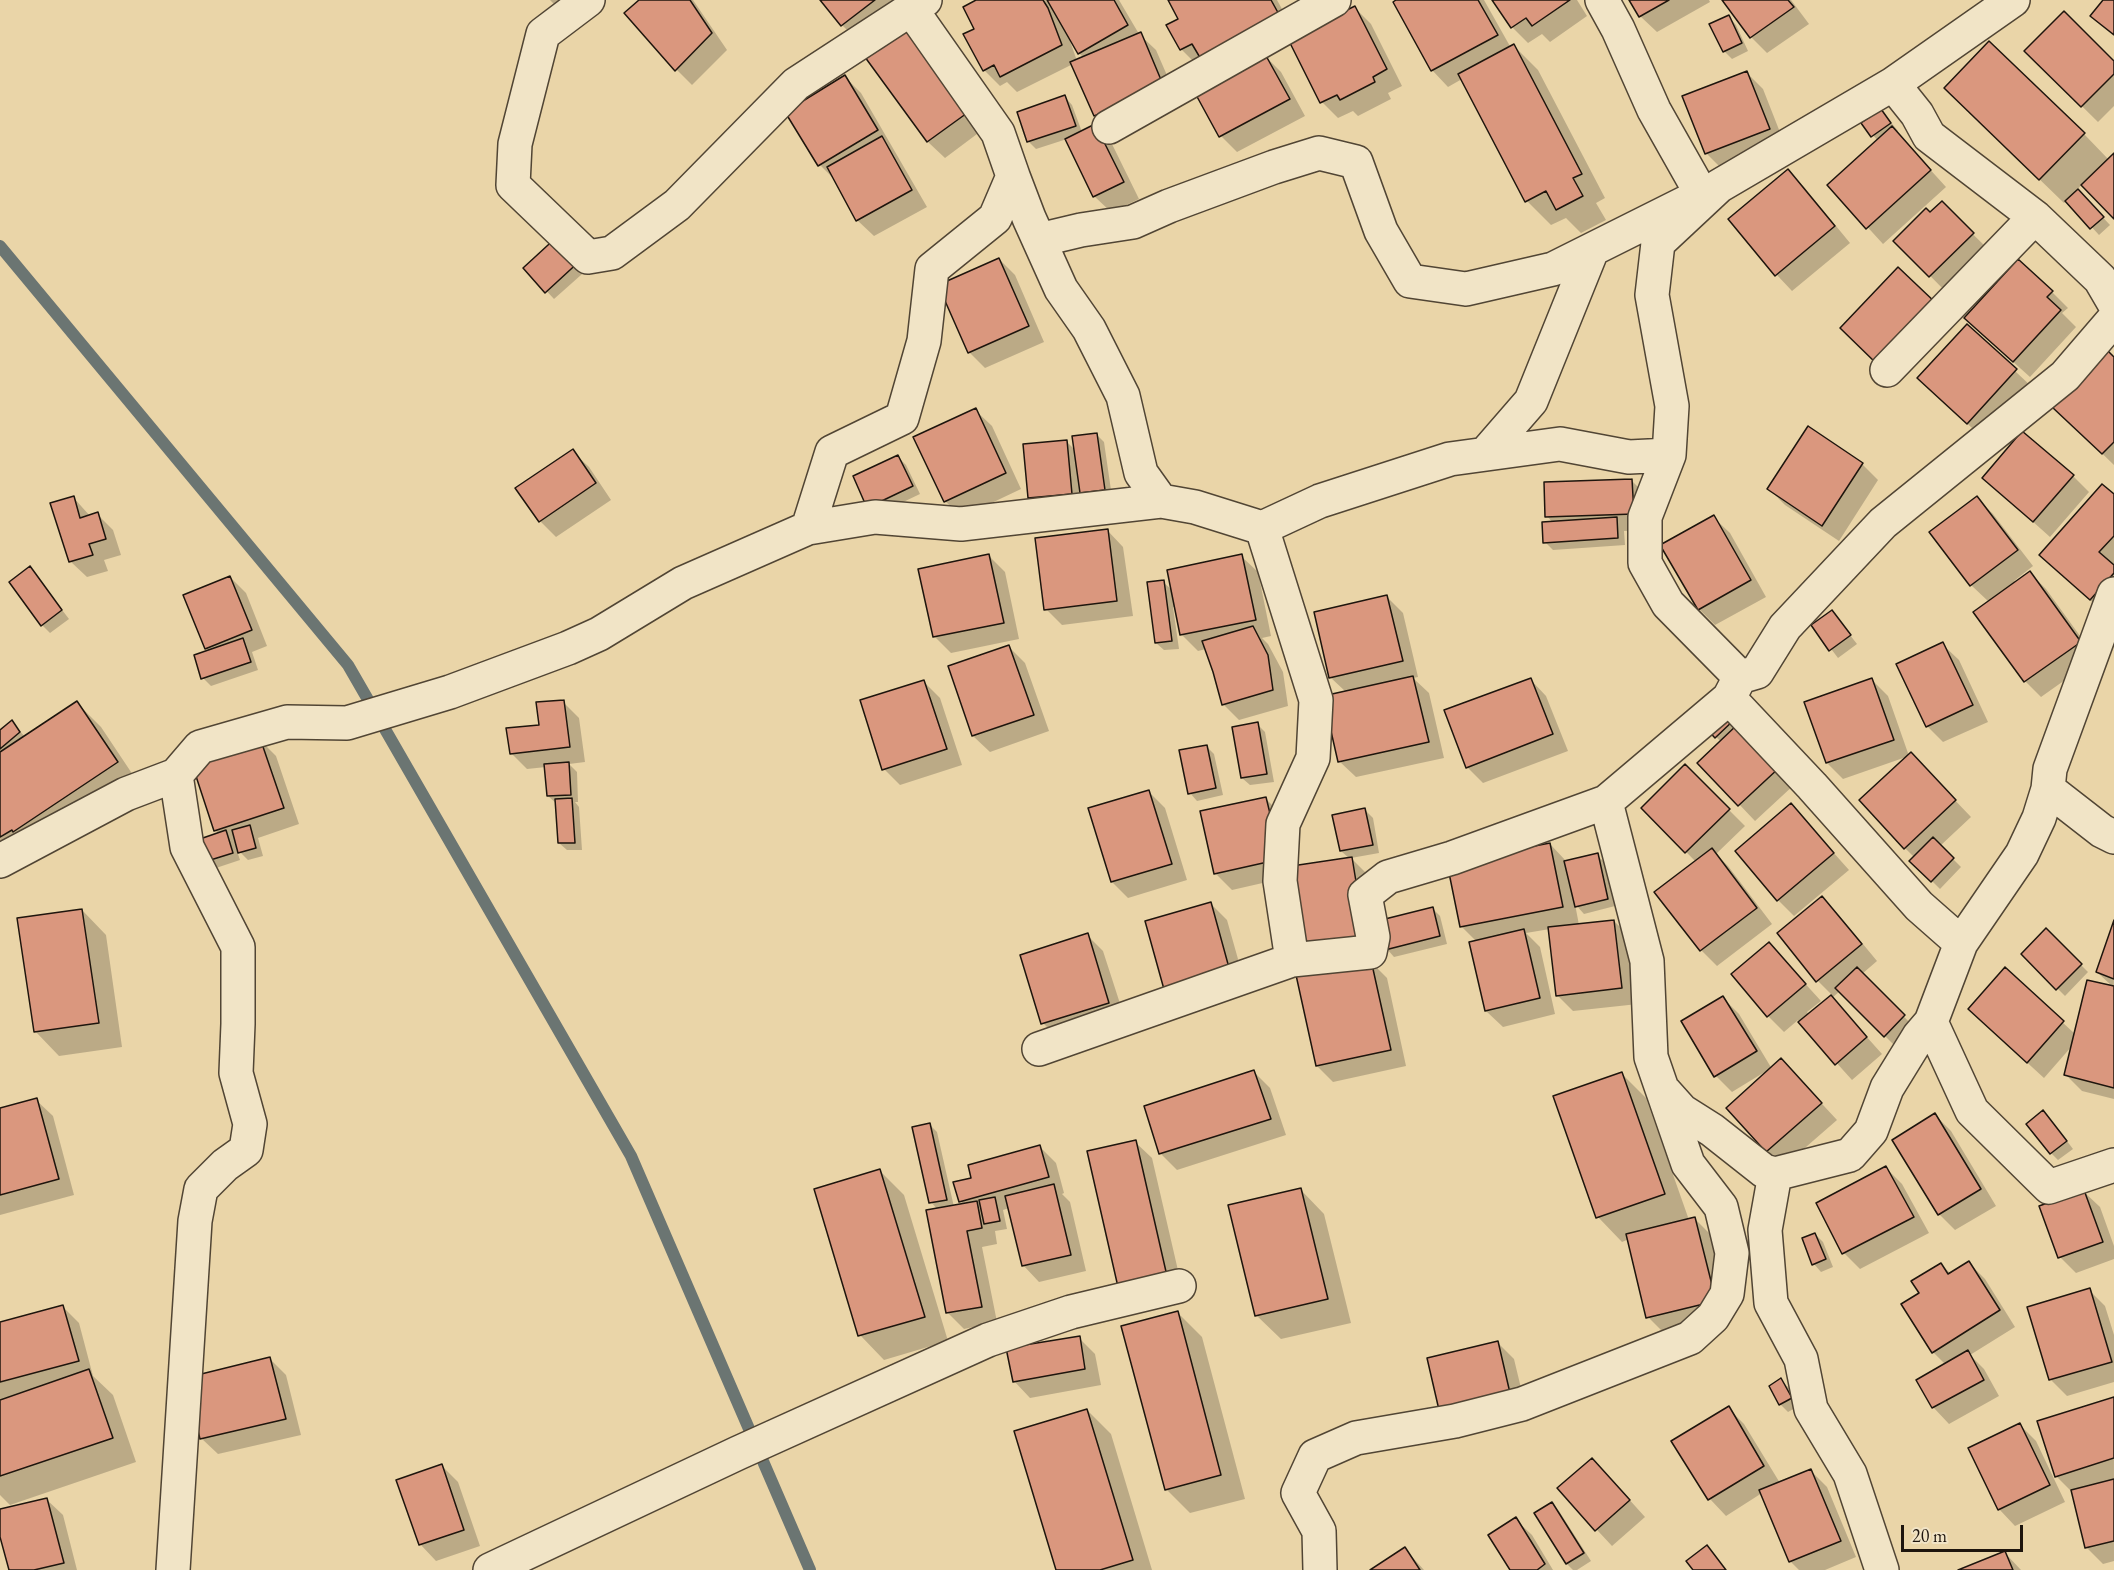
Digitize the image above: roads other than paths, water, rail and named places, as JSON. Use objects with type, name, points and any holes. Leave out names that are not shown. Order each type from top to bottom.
[{"type":"street","points":[[588,0],[543,34],[516,144],[513,184],[588,257],[612,253],[677,205],[796,84],[918,4],[998,133],[1013,176],[1061,290],[1089,329],[1123,396],[1141,473],[1161,501]]},
{"type":"street","points":[[1109,127],[1335,0]]},
{"type":"street","points":[[1602,0],[1618,29],[1654,110],[1710,190]]},
{"type":"street","points":[[1039,240],[1080,230],[1133,222],[1274,167],[1319,153],[1356,162],[1381,231],[1410,281],[1466,289],[1553,269],[1710,190],[1893,84],[2013,0]]},
{"type":"street","points":[[1893,84],[1917,114],[1929,136],[2035,217],[2109,283]]},
{"type":"street","points":[[808,528],[832,452],[902,418],[924,341],[932,269],[995,218],[1013,176]]},
{"type":"street","points":[[1710,190],[1658,243],[1652,295],[1672,406],[1669,455],[1645,517],[1645,563],[1668,604],[1812,786],[1919,906],[1961,943]]},
{"type":"street","points":[[1887,370],[2035,217]]},
{"type":"street","points":[[1485,454],[1531,401],[1592,250]]},
{"type":"street","points":[[1039,1049],[1292,960],[1370,952],[1373,937],[1365,895],[1388,877],[1452,858],[1606,802],[1734,687],[1757,672],[1785,627],[1883,523],[2066,376],[2114,319]]},
{"type":"street","points":[[0,861],[126,794],[176,775],[200,747],[287,722],[347,723],[450,692],[568,648],[599,634],[683,583],[808,528],[875,516],[961,524],[1161,501],[1195,507],[1262,528],[1331,497],[1450,459],[1560,444],[1629,457],[1669,455]]},
{"type":"street","points":[[1262,528],[1316,700],[1313,758],[1283,824],[1280,881],[1292,960]]},
{"type":"street","points":[[1664,1091],[1682,1111],[1712,1130],[1764,1171],[1775,1174],[1850,1155],[1871,1131],[1887,1088],[1919,1036],[1931,1022],[1961,943],[2022,854],[2039,818],[2048,789],[2050,769],[2114,594]]},
{"type":"street","points":[[173,1570],[195,1221],[201,1189],[225,1165],[246,1150],[250,1124],[236,1073],[238,947],[187,847],[176,775]]},
{"type":"street","points":[[2048,789],[2102,831],[2114,837]]},
{"type":"street","points":[[1320,1570],[1319,1531],[1298,1493],[1315,1456],[1356,1438],[1455,1421],[1522,1404],[1690,1338],[1713,1317],[1727,1294],[1732,1253],[1721,1208],[1688,1164],[1651,1056],[1647,961],[1606,802]]},
{"type":"street","points":[[1931,1022],[1972,1111],[2049,1187],[2114,1165]]},
{"type":"street","points":[[1775,1174],[1765,1230],[1771,1303],[1800,1359],[1811,1409],[1850,1474],[1882,1570]]},
{"type":"street","points":[[490,1570],[738,1453],[988,1340],[1071,1312],[1179,1286]]},
{"type":"waterway","points":[[0,246],[348,665],[631,1156],[810,1570]]}]
